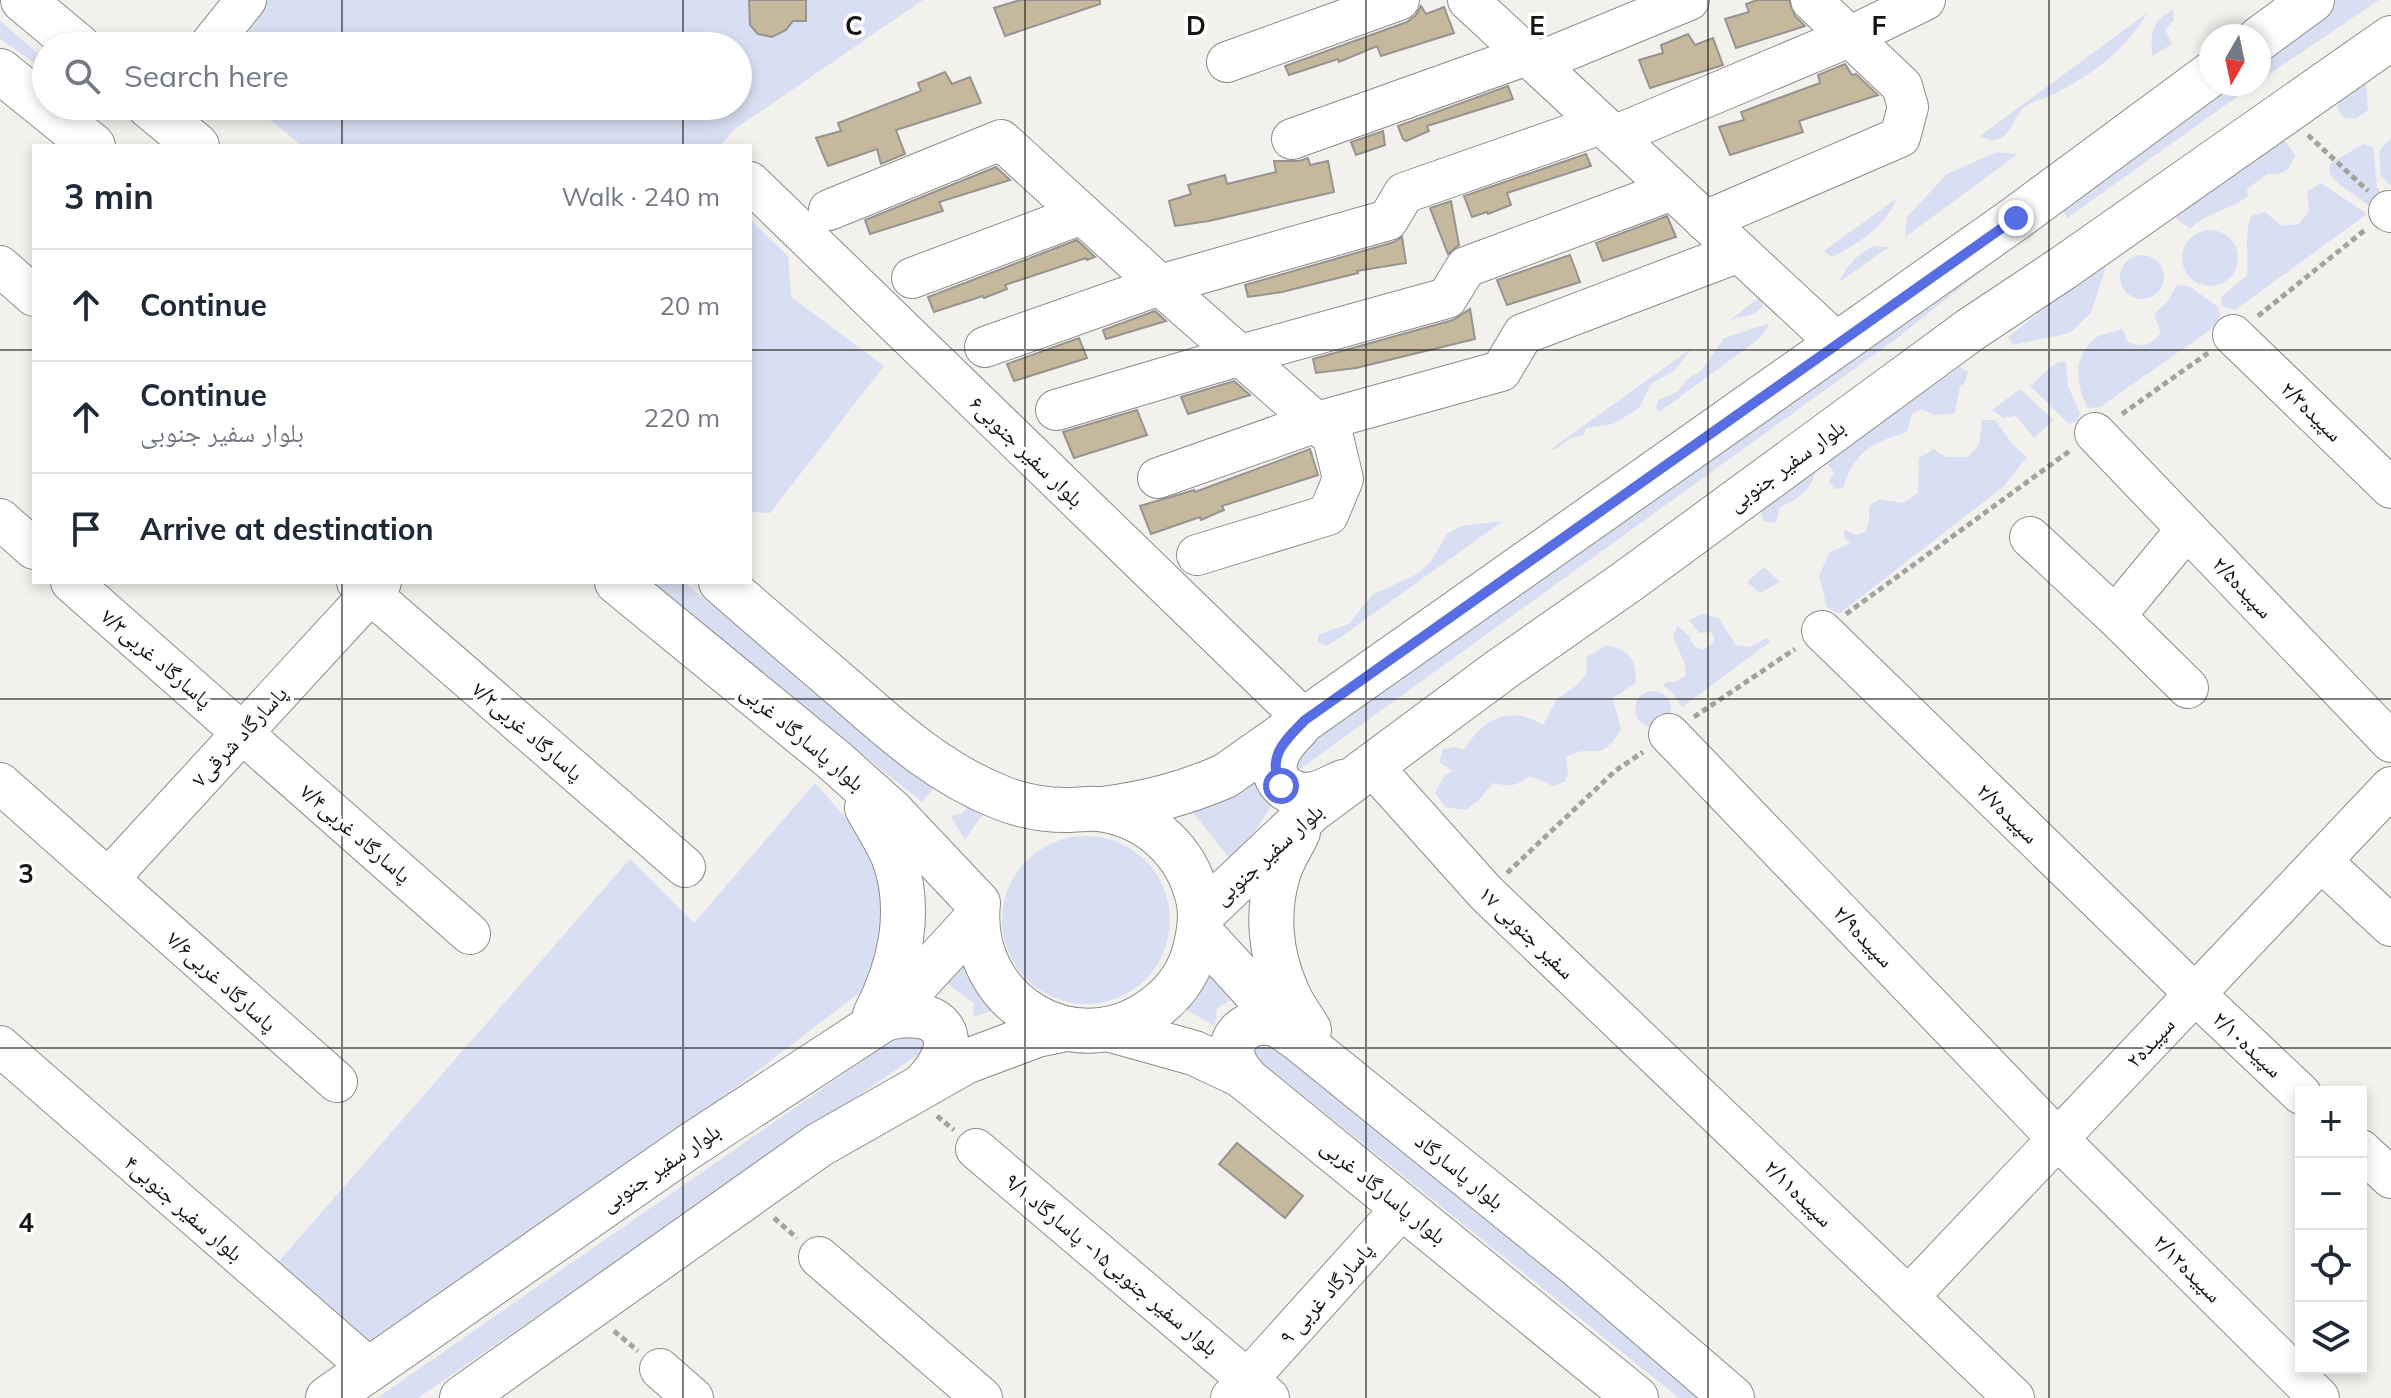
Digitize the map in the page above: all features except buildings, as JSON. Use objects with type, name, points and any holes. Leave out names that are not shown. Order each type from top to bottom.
[{"type":"main road","points":[[23,0],[61,32]]},
{"type":"main road","points":[[2271,30],[2312,0]]},
{"type":"main road","name":"بلوار سفیر جنوبی","points":[[1200,924],[1312,810],[1970,330],[2391,38]]},
{"type":"main road","points":[[0,71],[32,97]]},
{"type":"main road","points":[[1084,810],[1158,801],[1225,776],[1836,342],[2016,218],[2199,83]]},
{"type":"main road","points":[[61,120],[91,144]]},
{"type":"main road","points":[[2016,218],[2063,268]]},
{"type":"main road","name":"بلوار پاسارگاد غربی","points":[[619,584],[834,760],[892,812],[977,911]]},
{"type":"main road","points":[[723,584],[915,750],[951,774],[1005,800],[1041,808],[1126,815],[1150,827],[1170,844],[1186,866],[1196,890],[1200,924],[1190,966],[1170,996],[1142,1018],[1108,1029],[1087,1031],[1066,1029],[1037,1019],[1012,1001],[993,977],[980,949],[977,911]]},
{"type":"main road","points":[[1305,720],[1278,752],[1275,774],[1281,786],[1291,793],[1316,794],[1373,767]]},
{"type":"main road","points":[[834,760],[865,805],[893,857],[902,911],[897,964],[870,1029]]},
{"type":"main road","points":[[1304,819],[1279,870],[1271,905],[1271,936],[1277,965],[1311,1050]]},
{"type":"main road","name":"بلوار سفیر جنوبی","points":[[328,1398],[687,1148],[870,1029],[977,911]]},
{"type":"main road","name":"بلوار پاسارگاد","points":[[1200,924],[1311,1050],[1580,1267],[1732,1398]]},
{"type":"main road","points":[[870,1029],[916,1014],[930,1018],[941,1026],[945,1036],[942,1059],[937,1071],[917,1087]]},
{"type":"main road","points":[[1246,1079],[1234,1062],[1232,1050],[1236,1035],[1247,1025],[1262,1022],[1277,1024],[1311,1050]]},
{"type":"main road","points":[[462,1398],[819,1145],[965,1062],[1037,1035],[1066,1029]]},
{"type":"main road","name":"بلوار پاسارگاد غربی","points":[[1108,1029],[1194,1053],[1246,1079],[1636,1398]]},
{"type":"street","points":[[220,32],[246,0]]},
{"type":"street","points":[[1227,62],[1399,0]]},
{"type":"street","points":[[1468,0],[1836,342]]},
{"type":"street","points":[[1292,139],[1531,59],[1689,0]]},
{"type":"street","points":[[1705,221],[1900,137],[1908,107],[1902,86],[1811,0]]},
{"type":"street","points":[[985,347],[1160,285],[1388,220],[1404,193],[1608,130],[1849,37],[1925,0]]},
{"type":"street","points":[[829,210],[1001,140],[1333,437],[1343,479],[1328,515],[1197,555]]},
{"type":"street","name":"بلوار سفیر جنوبی۶","points":[[752,184],[1305,720]]},
{"type":"street","points":[[1056,410],[1447,298],[1466,267],[1672,190]]},
{"type":"street","points":[[912,278],[1082,214]]},
{"type":"street","points":[[1158,478],[1317,422],[1501,371],[1523,334],[1739,252]]},
{"type":"street","points":[[0,266],[32,294]]},
{"type":"street","name":"سپیده۲/۳","points":[[2233,335],[2391,488]]},
{"type":"street","name":"سپیده۲/۵","points":[[2095,433],[2391,742]]},
{"type":"street","points":[[0,519],[32,547]]},
{"type":"street","points":[[2115,616],[2187,529]]},
{"type":"street","points":[[2030,537],[2188,688]]},
{"type":"street","name":"پاسارگاد غربی۷/۳","points":[[73,584],[242,733]]},
{"type":"street","name":"پاسارگاد شرقی۷","points":[[108,879],[242,733],[369,586]]},
{"type":"street","name":"پاسارگاد غربی۷/۲","points":[[369,586],[685,867]]},
{"type":"street","name":"سپیده۲/۷","points":[[1822,631],[2195,994]]},
{"type":"street","name":"پاسارگاد غربی۷/۴","points":[[242,733],[470,934]]},
{"type":"street","name":"سپیده۲/۹","points":[[1669,734],[2058,1139]]},
{"type":"street","name":"سفیر جنوبی ۱۷","points":[[1373,767],[1486,893],[1690,1088]]},
{"type":"street","name":"پاسارگاد غربی۷/۶","points":[[0,783],[337,1082]]},
{"type":"street","name":"سپیده۲","points":[[1908,1297],[2391,787]]},
{"type":"street","points":[[2321,861],[2391,926]]},
{"type":"street","name":"سپیده۲/۱۰","points":[[2195,994],[2295,1088]]},
{"type":"street","name":"بلوار سفیر جنوبی۴","points":[[0,1046],[369,1368]]},
{"type":"street","name":"سپیده۲/۱۱","points":[[1690,1088],[2014,1398]]},
{"type":"street","name":"سپیده۲/۱۲","points":[[2058,1139],[2319,1398]]},
{"type":"street","name":"بلوار سفیر جنوبی۱۵- پاسارگاد ۹/۱","points":[[976,1149],[1249,1392]]},
{"type":"street","points":[[2367,1156],[2391,1178]]},
{"type":"street","name":"پاسارگاد غربی ۹","points":[[1249,1392],[1404,1206]]},
{"type":"street","points":[[819,1257],[982,1398]]},
{"type":"street","points":[[660,1369],[693,1398]]},
{"type":"path","points":[[1486,893],[1615,771],[1822,631],[2233,335],[2390,212],[2284,113]]},
{"type":"path","points":[[917,1087],[976,1149]]},
{"type":"path","points":[[750,1196],[819,1257]]},
{"type":"path","points":[[588,1310],[660,1369]]},
{"type":"shaded area","points":[[266,0],[923,0],[752,117],[752,32],[240,32]]},
{"type":"shaded area","points":[[2337,0],[2379,0],[2271,73],[2271,45]]},
{"type":"shaded area","points":[[2173,10],[2174,21],[2165,29],[2172,44],[2152,56],[2156,23]]},
{"type":"shaded area","points":[[2147,13],[2129,39],[2095,70],[2025,107],[2004,136],[1990,140],[1980,136]]},
{"type":"shaded area","points":[[0,21],[32,48],[32,61],[0,39]]},
{"type":"shaded area","points":[[2369,75],[2366,84],[2368,110],[2356,119],[2343,117],[2337,107],[2341,95]]},
{"type":"shaded area","points":[[2201,96],[2238,96],[2067,218],[2063,210]]},
{"type":"shaded area","points":[[270,120],[748,120],[722,144],[300,144]]},
{"type":"shaded area","points":[[2391,138],[2391,186],[2381,176],[2379,151]]},
{"type":"shaded area","points":[[2284,140],[2295,155],[2286,171],[2267,174],[2247,189],[2248,196],[2190,229],[2176,218],[2186,203]]},
{"type":"shaded area","points":[[2363,144],[2373,147],[2377,187],[2385,199],[2374,209],[2340,185],[2329,173],[2330,164]]},
{"type":"shaded area","points":[[1996,152],[2018,154],[1905,237],[1907,217],[1947,174]]},
{"type":"shaded area","points":[[2321,183],[2367,214],[2235,310],[2222,306],[2221,297],[2247,275],[2247,238],[2251,216],[2265,212],[2282,226],[2299,224],[2309,211],[2307,191]]},
{"type":"shaded area","points":[[1897,198],[1878,226],[1851,247],[1831,257],[1824,251]]},
{"type":"shaded area","points":[[752,221],[788,256],[791,297],[884,366],[770,513],[752,512]]},
{"type":"shaded area","points":[[2210,230],[2230,238],[2238,258],[2230,278],[2210,286],[2190,278],[2182,258],[2190,238]]},
{"type":"shaded area","points":[[1874,246],[1889,247],[1838,283],[1853,261]]},
{"type":"shaded area","points":[[1992,249],[1997,259],[1897,338],[1300,769],[1293,770],[1290,763],[1324,727]]},
{"type":"shaded area","points":[[2142,255],[2158,261],[2164,277],[2158,293],[2142,299],[2126,293],[2120,277],[2126,261]]},
{"type":"shaded area","points":[[2109,257],[2091,313],[2070,333],[2013,345],[2008,337]]},
{"type":"shaded area","points":[[2177,285],[2189,286],[2218,307],[2220,317],[2210,330],[2100,407],[2088,408],[2080,389],[2078,370],[2089,344],[2100,336],[2122,329],[2128,342],[2146,345],[2153,341],[2161,333],[2154,314],[2167,302]]},
{"type":"shaded area","points":[[1761,296],[1763,306],[1759,310],[1729,321]]},
{"type":"shaded area","points":[[1767,324],[1759,339],[1659,412],[1656,408],[1658,400],[1677,392],[1690,377],[1701,371],[1724,338]]},
{"type":"shaded area","points":[[1692,348],[1674,371],[1652,383],[1639,408],[1613,424],[1586,428],[1584,435],[1551,449]]},
{"type":"shaded area","points":[[2066,361],[2068,386],[2080,413],[2077,421],[2069,424],[2030,386],[2056,363]]},
{"type":"shaded area","points":[[1960,367],[1968,372],[1960,386],[1955,413],[1936,415],[1920,409],[1912,414],[1907,432],[1874,445],[1859,457],[1843,488],[1835,489],[1829,482],[1834,472],[1827,464],[1817,470],[1803,493],[1780,507],[1776,523],[1763,521],[1761,511],[1813,469]]},
{"type":"shaded area","points":[[2020,389],[2054,420],[2034,438],[2016,416],[2003,418],[1992,410]]},
{"type":"shaded area","points":[[1982,420],[1995,420],[2014,446],[2027,457],[2003,487],[1839,614],[1827,607],[1819,576],[1829,553],[1850,543],[1844,537],[1845,530],[1856,535],[1866,532],[1869,506],[1879,499],[1903,503],[1918,493],[1919,458],[1934,449],[1946,457],[1968,457],[1979,445]]},
{"type":"shaded area","points":[[1503,521],[1338,639],[1326,646],[1317,642],[1319,634],[1349,624],[1372,595],[1417,574],[1430,563],[1447,534],[1461,526]]},
{"type":"shaded area","points":[[1764,567],[1780,582],[1760,593],[1747,582]]},
{"type":"shaded area","points":[[651,584],[686,584],[934,788],[922,802]]},
{"type":"shaded area","points":[[1702,614],[1718,618],[1736,645],[1749,647],[1767,638],[1770,642],[1682,707],[1673,693],[1663,686],[1686,675],[1673,637],[1678,626],[1694,646],[1703,650],[1711,645],[1715,638],[1711,632],[1699,633],[1689,620]]},
{"type":"shaded area","points":[[1608,645],[1631,658],[1636,683],[1613,698],[1621,730],[1606,748],[1566,757],[1568,773],[1565,782],[1553,786],[1530,776],[1513,785],[1493,783],[1466,810],[1445,807],[1435,793],[1444,776],[1453,771],[1439,762],[1443,749],[1456,747],[1464,750],[1480,730],[1498,718],[1519,716],[1543,725],[1557,699],[1587,674],[1586,657]]},
{"type":"shaded area","points":[[1653,691],[1666,696],[1671,709],[1666,722],[1653,727],[1640,722],[1635,709],[1640,696]]},
{"type":"shaded area","points":[[1258,767],[1280,792],[1234,864],[1187,805]]},
{"type":"shaded area","points":[[815,783],[866,841],[882,890],[881,945],[863,990],[369,1368],[258,1285],[630,859],[694,923]]},
{"type":"shaded area","points":[[996,803],[979,819],[965,840],[951,816],[961,814],[970,806]]},
{"type":"shaded area","points":[[1086,836],[1118,843],[1133,850],[1145,861],[1156,873],[1163,888],[1170,920],[1163,952],[1156,967],[1145,979],[1133,990],[1118,997],[1086,1004],[1054,997],[1039,990],[1027,979],[1016,967],[1009,952],[1002,920],[1009,888],[1016,873],[1027,861],[1039,850],[1054,843]]},
{"type":"shaded area","points":[[964,959],[1003,1007],[973,1017],[974,1003],[944,981]]},
{"type":"shaded area","points":[[1220,963],[1240,995],[1217,1008],[1215,1026],[1181,1007]]},
{"type":"shaded area","points":[[904,1032],[929,1040],[919,1054],[418,1398],[377,1398]]},
{"type":"shaded area","points":[[1262,1035],[1705,1398],[1679,1398],[1248,1051]]},
{"type":"route","points":[[1281,786],[1275,774],[1278,752],[1305,720],[1836,342],[2016,218]]}]
